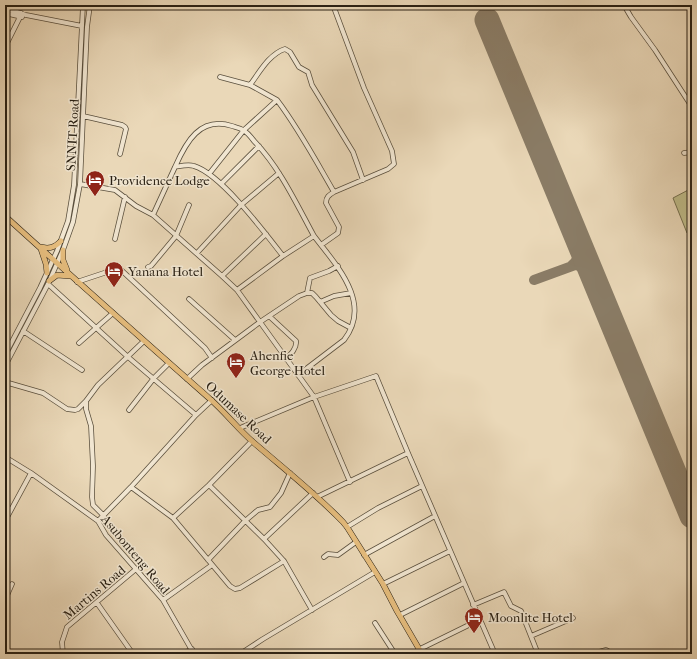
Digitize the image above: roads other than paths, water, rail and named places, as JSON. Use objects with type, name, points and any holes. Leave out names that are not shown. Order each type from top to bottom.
[{"type":"main road","name":"Odumase Road","points":[[6,217],[70,276],[212,400],[252,441],[317,497],[348,527],[383,584],[421,652]]},
{"type":"main road","points":[[47,273],[46,264],[40,248],[54,247],[61,241]]},
{"type":"main road","points":[[64,250],[63,262],[70,276]]},
{"type":"main road","points":[[48,282],[57,275],[70,276]]},
{"type":"street","name":"SNNIT Road","points":[[55,261],[68,221],[74,185],[83,5]]},
{"type":"street","name":"SNNIT Road","points":[[55,261],[64,250],[73,222],[80,184],[87,27],[90,5]]},
{"type":"street","points":[[321,245],[338,233],[339,227],[326,200],[327,197],[334,192],[388,169],[394,164],[393,156],[364,88],[333,5]]},
{"type":"street","points":[[624,5],[692,107]]},
{"type":"street","points":[[5,8],[21,15]]},
{"type":"street","points":[[5,13],[26,15],[82,26]]},
{"type":"street","points":[[5,48],[21,15]]},
{"type":"street","points":[[250,85],[268,62],[279,52],[285,50],[290,52],[299,67],[308,72],[312,85],[353,152],[363,180]]},
{"type":"street","points":[[220,77],[250,85],[277,100],[308,145],[334,192]]},
{"type":"street","points":[[79,87],[84,88]]},
{"type":"street","points":[[78,97],[84,97]]},
{"type":"street","points":[[209,174],[244,130],[277,100]]},
{"type":"street","points":[[83,116],[125,127],[126,129],[120,154]]},
{"type":"street","points":[[153,215],[184,147],[200,129],[206,126],[224,124],[244,130],[259,146],[279,173],[314,236],[338,266],[351,293],[355,312],[351,328],[344,340],[298,375]]},
{"type":"street","points":[[221,184],[259,146]]},
{"type":"street","points":[[684,154],[692,152]]},
{"type":"street","points":[[175,167],[196,166],[209,174],[241,205],[283,256]]},
{"type":"street","points":[[197,253],[241,205],[279,173]]},
{"type":"street","points":[[80,184],[115,190],[153,215],[237,290],[314,397],[350,482]]},
{"type":"street","points":[[115,239],[125,197]]},
{"type":"street","points":[[148,268],[176,236],[189,205]]},
{"type":"street","points":[[222,276],[266,234]]},
{"type":"street","points":[[237,290],[283,256],[314,236]]},
{"type":"street","points":[[5,355],[47,273],[55,261]]},
{"type":"street","points":[[5,366],[48,282],[55,261]]},
{"type":"street","points":[[307,293],[310,278],[330,271],[338,266]]},
{"type":"street","points":[[77,282],[119,268],[199,343],[212,358]]},
{"type":"street","points":[[48,282],[128,357],[196,415]]},
{"type":"street","points":[[187,379],[196,370],[268,316],[298,296],[307,293],[312,293],[326,310],[338,321],[351,328]]},
{"type":"street","points":[[320,302],[334,296],[351,293]]},
{"type":"street","points":[[189,299],[236,340]]},
{"type":"street","points":[[79,343],[113,312]]},
{"type":"street","points":[[268,316],[296,341],[293,352],[286,359]]},
{"type":"street","points":[[23,331],[82,370]]},
{"type":"street","points":[[5,382],[43,393],[71,410],[78,409],[98,385],[144,341]]},
{"type":"street","points":[[129,410],[154,378],[169,363]]},
{"type":"street","points":[[240,428],[314,397],[376,376],[479,620],[495,654]]},
{"type":"street","points":[[98,521],[196,415],[212,400]]},
{"type":"street","points":[[86,401],[86,409],[91,426],[93,504],[104,516]]},
{"type":"street","points":[[173,518],[209,485],[252,441]]},
{"type":"street","points":[[317,497],[408,453]]},
{"type":"street","name":"Asubonteng Road","points":[[5,457],[31,473],[98,521],[106,535],[163,600],[194,654]]},
{"type":"street","points":[[5,521],[31,473]]},
{"type":"street","points":[[208,560],[245,521],[258,510],[270,507],[281,493],[290,473]]},
{"type":"street","points":[[209,485],[264,539],[284,561],[312,610]]},
{"type":"street","points":[[348,527],[378,508],[422,486]]},
{"type":"street","points":[[131,487],[173,518],[230,586],[235,589],[240,588],[284,561]]},
{"type":"street","points":[[264,539],[312,493]]},
{"type":"street","points":[[364,555],[435,516]]},
{"type":"street","points":[[324,558],[328,554],[338,555],[356,542]]},
{"type":"street","points":[[383,584],[450,551]]},
{"type":"street","points":[[163,600],[212,565]]},
{"type":"street","name":"Martins Road","points":[[63,654],[62,642],[67,627],[136,569]]},
{"type":"street","points":[[240,654],[375,572]]},
{"type":"street","points":[[400,615],[464,583]]},
{"type":"street","points":[[5,600],[12,584]]},
{"type":"street","points":[[473,605],[504,592],[511,606],[520,611],[538,654]]},
{"type":"street","points":[[97,603],[133,654]]},
{"type":"street","points":[[531,636],[573,618]]},
{"type":"street","points":[[421,652],[479,620]]},
{"type":"street","points":[[375,623],[395,654]]},
{"type":"street","points":[[5,646],[5,653]]},
{"type":"street","points":[[183,654],[192,649]]},
{"type":"street","points":[[592,654],[606,650],[610,654]]},
{"type":"place","name":"Providence Lodge","points":[[95,197]]},
{"type":"place","name":"Yanana Hotel","points":[[114,288]]},
{"type":"place","name":"Ahenfie George Hotel","points":[[236,379]]},
{"type":"place","name":"Moonlite Hotel","points":[[474,634]]}]
